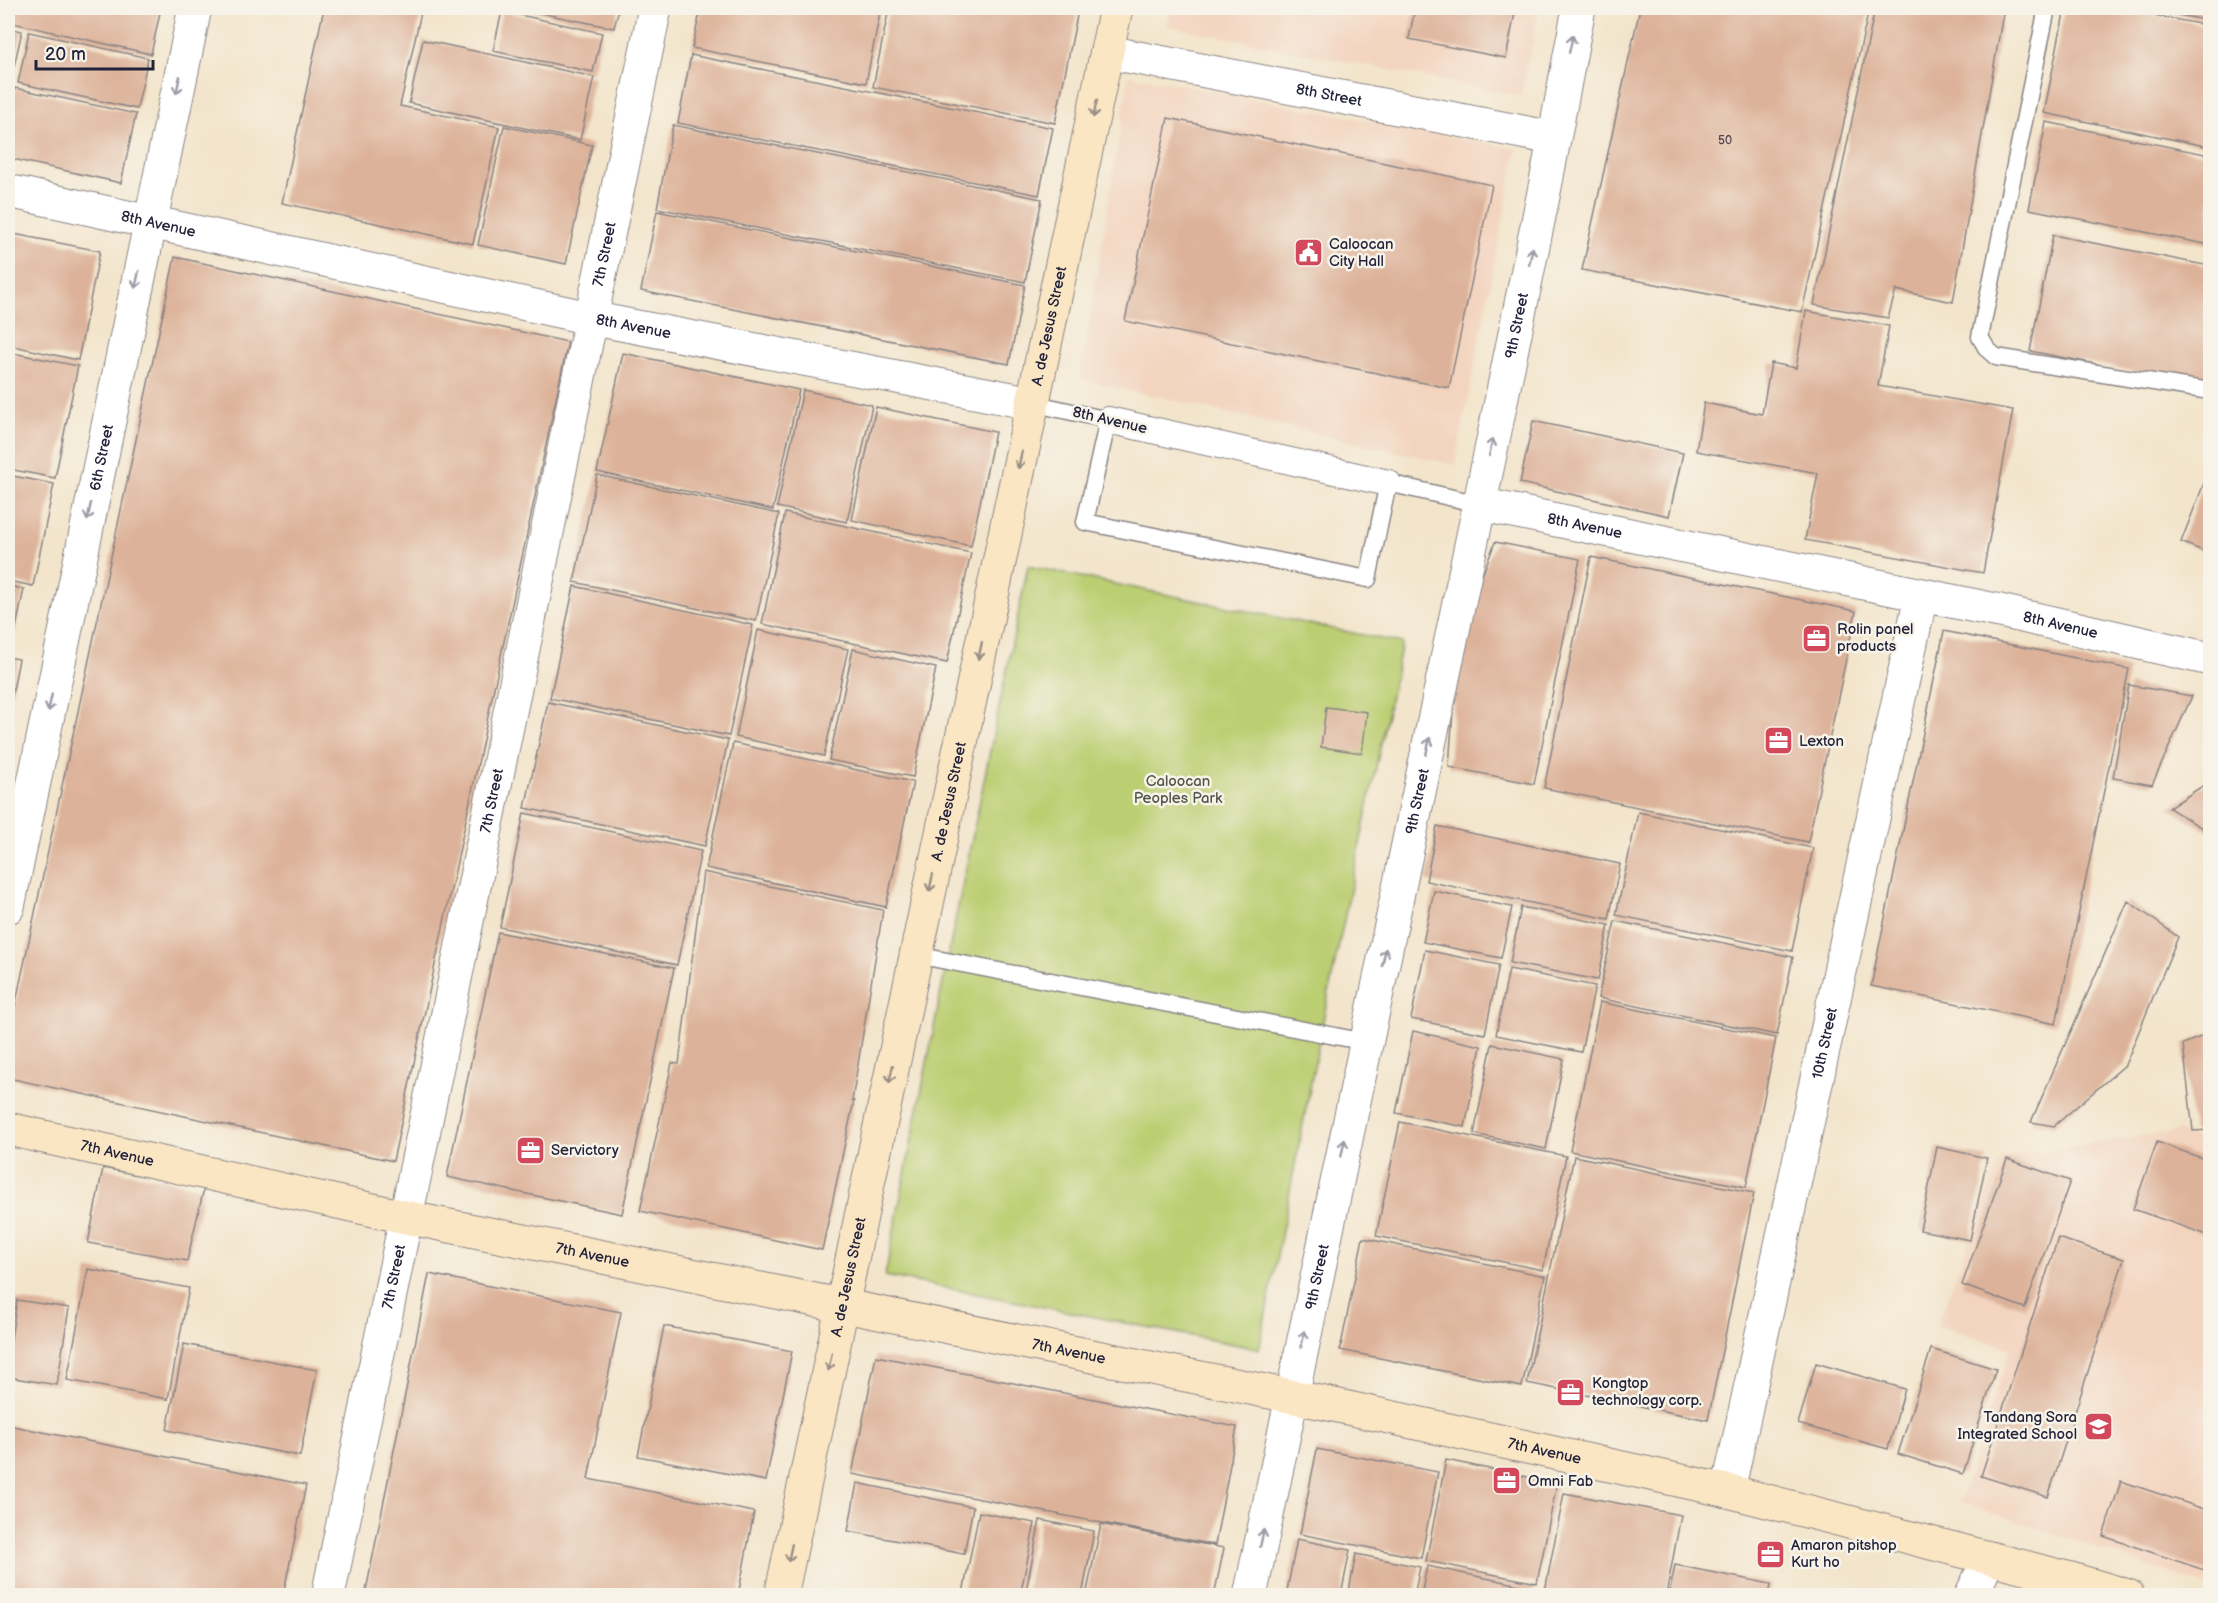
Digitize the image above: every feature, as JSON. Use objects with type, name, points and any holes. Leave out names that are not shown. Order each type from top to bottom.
[{"type":"main road","name":"A. de Jesus Street","points":[[781,1596],[1116,8]]},
{"type":"main road","name":"7th Avenue","points":[[8,1129],[405,1217],[1291,1396],[1728,1491],[2128,1596]]},
{"type":"street","name":"6th Street","points":[[8,907],[195,8]]},
{"type":"street","name":"7th Street","points":[[328,1596],[655,8]]},
{"type":"street","name":"9th Street","points":[[1250,1596],[1545,187],[1579,8]]},
{"type":"street","name":"8th Street","points":[[1107,52],[1553,138]]},
{"type":"street","name":"8th Avenue","points":[[8,191],[590,318],[1032,403]]},
{"type":"street","name":"8th Avenue","points":[[1108,420],[1388,483]]},
{"type":"street","name":"8th Avenue","points":[[1479,504],[2000,611],[2211,659]]},
{"type":"street","name":"10th Street","points":[[1728,1491],[1921,596]]},
{"type":"street","points":[[1971,1596],[1989,1558]]},
{"type":"lane","points":[[2047,8],[1980,337],[1987,349],[1996,357],[2211,391]]},
{"type":"lane","name":"8th Avenue","points":[[1032,403],[1108,420]]},
{"type":"lane","points":[[1108,420],[1085,522],[1368,579],[1388,483]]},
{"type":"lane","name":"8th Avenue","points":[[1388,483],[1479,504]]},
{"type":"lane","points":[[916,955],[1366,1042]]},
{"type":"shaded area","points":[[1171,8],[1539,8],[1521,96],[1167,26]]},
{"type":"shaded area","points":[[1129,75],[1517,149],[1455,465],[1080,379]]},
{"type":"shaded area","name":"Tandang Sora Integrated School","points":[[2178,1131],[2210,1143],[2210,1587],[1960,1502],[2010,1349],[1937,1325],[2002,1157]]},
{"type":"green space","name":"Caloocan Peoples Park","points":[[1028,566],[1402,643],[1325,1011],[1259,1349],[885,1276]]},
{"type":"building","points":[[8,8],[161,8],[151,54],[8,22]]},
{"type":"building","points":[[324,8],[422,8],[400,106],[499,127],[473,244],[282,203]]},
{"type":"building","points":[[520,8],[619,8],[614,28]]},
{"type":"building","points":[[701,8],[881,8],[866,83],[692,48]]},
{"type":"building","points":[[889,8],[1060,8],[1078,11],[1055,123],[873,87]]},
{"type":"building","points":[[1415,8],[1516,8],[1506,58],[1409,39]]},
{"type":"building","points":[[1640,8],[1869,9],[1802,312],[1582,270]]},
{"type":"building","points":[[1875,8],[2004,8],[1953,302],[1896,290],[1888,318],[1814,305]]},
{"type":"building","points":[[2065,8],[2117,8],[2210,26],[2210,147],[2044,113]]},
{"type":"building","points":[[2210,8],[2210,21],[2148,9]]},
{"type":"building","points":[[502,11],[602,33],[593,72],[493,51]]},
{"type":"building","points":[[8,28],[22,31],[8,93]]},
{"type":"building","points":[[29,32],[148,58],[137,109],[18,83]]},
{"type":"building","points":[[423,40],[594,77],[580,140],[409,103]]},
{"type":"building","points":[[691,55],[1053,128],[1039,195],[678,123]]},
{"type":"building","points":[[15,88],[136,114],[121,183],[8,158],[8,123]]},
{"type":"building","name":"Caloocan City Hall","points":[[1168,118],[1492,185],[1449,388],[1125,321]]},
{"type":"building","points":[[2046,122],[2210,155],[2210,245],[2029,209]]},
{"type":"building","points":[[673,125],[1042,199],[1025,282],[657,208]]},
{"type":"building","points":[[504,126],[592,145],[566,264],[478,245]]},
{"type":"building","points":[[657,211],[1025,285],[1009,364],[641,291]]},
{"type":"building","points":[[14,234],[100,251],[78,360],[8,345],[8,264]]},
{"type":"building","points":[[2053,235],[2210,266],[2208,386],[2030,351]]},
{"type":"building","points":[[175,257],[568,342],[393,1161],[8,1078],[8,1039]]},
{"type":"building","points":[[1806,311],[1889,326],[1878,386],[2013,410],[1983,573],[1805,540],[1818,473],[1696,451],[1704,403],[1762,414],[1771,363],[1796,368]]},
{"type":"building","points":[[8,352],[78,366],[55,478],[8,469]]},
{"type":"building","points":[[623,353],[799,390],[773,510],[597,472]]},
{"type":"building","points":[[803,390],[872,405],[847,522],[777,507]]},
{"type":"building","points":[[876,407],[995,432],[971,546],[852,520]]},
{"type":"building","points":[[1533,421],[1683,453],[1669,516],[1520,483]]},
{"type":"building","points":[[2210,468],[2210,554],[2181,542]]},
{"type":"building","points":[[8,475],[54,484],[33,586],[8,581]]},
{"type":"building","points":[[597,475],[779,514],[756,621],[574,582]]},
{"type":"building","points":[[785,513],[971,553],[947,663],[762,624]]},
{"type":"building","points":[[1495,542],[1580,559],[1534,784],[1449,767],[1458,640]]},
{"type":"building","points":[[1591,557],[1856,611],[1808,842],[1544,788]]},
{"type":"building","points":[[8,586],[24,589],[11,652],[8,652]]},
{"type":"building","points":[[574,586],[753,625],[729,736],[550,698]]},
{"type":"building","points":[[758,630],[848,649],[824,756],[736,737]]},
{"type":"building","points":[[1944,631],[2129,669],[2056,1024],[1871,986]]},
{"type":"building","points":[[853,649],[936,668],[913,777],[829,760]]},
{"type":"building","points":[[8,657],[19,659],[10,706],[8,706]]},
{"type":"building","points":[[2129,685],[2192,696],[2152,785],[2113,778]]},
{"type":"building","points":[[548,702],[728,740],[705,846],[525,808]]},
{"type":"building","points":[[1326,707],[1367,712],[1362,753],[1321,747]]},
{"type":"building","points":[[733,743],[913,782],[886,907],[706,868]]},
{"type":"building","points":[[2210,781],[2210,833],[2169,808]]},
{"type":"building","points":[[1638,812],[1813,848],[1792,951],[1616,915]]},
{"type":"building","points":[[524,813],[701,851],[677,965],[500,927]]},
{"type":"building","points":[[1437,826],[1620,864],[1609,919],[1426,881]]},
{"type":"building","points":[[703,872],[883,910],[852,1101],[854,1101],[822,1250],[640,1211],[672,1063],[679,1064]]},
{"type":"building","points":[[1434,891],[1512,907],[1501,958],[1423,942]]},
{"type":"building","points":[[2128,901],[2178,937],[2125,1065],[2054,1126],[2031,1122]]},
{"type":"building","points":[[1521,907],[1609,925],[1598,980],[1510,963]]},
{"type":"building","points":[[1615,921],[1793,957],[1777,1035],[1598,998]]},
{"type":"building","points":[[498,932],[674,968],[622,1214],[447,1177]]},
{"type":"building","points":[[1425,950],[1499,965],[1485,1034],[1411,1019]]},
{"type":"building","points":[[1509,969],[1595,986],[1581,1052],[1496,1035]]},
{"type":"building","points":[[1600,1002],[1776,1038],[1746,1187],[1570,1151]]},
{"type":"building","points":[[1413,1031],[1481,1046],[1465,1127],[1396,1113]]},
{"type":"building","points":[[2210,1033],[2210,1130],[2193,1131],[2183,1044]]},
{"type":"building","points":[[1492,1044],[1564,1059],[1546,1149],[1474,1134]]},
{"type":"building","points":[[1400,1122],[1566,1156],[1543,1270],[1376,1236]]},
{"type":"building","points":[[2157,1142],[2210,1161],[2210,1236],[2133,1209]]},
{"type":"building","points":[[1937,1147],[1987,1158],[1970,1240],[1920,1230]]},
{"type":"building","points":[[1574,1156],[1754,1193],[1708,1420],[1527,1383]]},
{"type":"building","points":[[2007,1159],[2070,1181],[2025,1308],[1962,1285]]},
{"type":"building","points":[[103,1168],[204,1188],[187,1261],[88,1243]]},
{"type":"building","points":[[1363,1238],[1545,1276],[1522,1387],[1340,1350]]},
{"type":"building","points":[[2058,1238],[2124,1259],[2048,1497],[1981,1476]]},
{"type":"building","points":[[88,1269],[189,1288],[168,1399],[67,1380]]},
{"type":"building","points":[[429,1274],[621,1312],[588,1479],[754,1512],[738,1596],[365,1596]]},
{"type":"building","points":[[17,1300],[69,1308],[57,1385],[8,1377],[8,1358]]},
{"type":"building","points":[[664,1326],[792,1351],[766,1481],[638,1456]]},
{"type":"building","points":[[184,1344],[317,1370],[300,1456],[167,1430]]},
{"type":"building","points":[[1931,1349],[1996,1369],[1963,1474],[1898,1454]]},
{"type":"building","points":[[876,1356],[1237,1427],[1215,1545],[852,1474]]},
{"type":"building","points":[[1816,1363],[1905,1389],[1888,1449],[1798,1424]]},
{"type":"building","points":[[8,1425],[306,1485],[283,1596],[8,1596]]},
{"type":"building","points":[[1317,1449],[1438,1472],[1421,1558],[1300,1534]]},
{"type":"building","points":[[1446,1460],[1557,1483],[1537,1583],[1426,1561]]},
{"type":"building","points":[[2121,1481],[2210,1511],[2210,1572],[2103,1536]]},
{"type":"building","points":[[857,1483],[973,1507],[964,1554],[848,1531]]},
{"type":"building","points":[[1564,1493],[1681,1515],[1666,1596],[1544,1596]]},
{"type":"building","points":[[979,1512],[1035,1523],[1020,1596],[978,1596],[963,1593]]},
{"type":"building","points":[[1040,1520],[1094,1531],[1082,1596],[1025,1596]]},
{"type":"building","points":[[1101,1524],[1224,1548],[1214,1596],[1128,1594],[1086,1596]]},
{"type":"building","points":[[1297,1539],[1350,1550],[1341,1596],[1286,1596]]},
{"type":"building","points":[[1356,1554],[1420,1567],[1414,1596],[1348,1596]]},
{"type":"building","points":[[1675,1565],[1771,1584],[1769,1596],[1669,1596]]},
{"type":"building","points":[[1427,1566],[1534,1588],[1532,1596],[1421,1596]]},
{"type":"place","name":"Caloocan City Hall","points":[[1308,253]]},
{"type":"place","name":"Rolin panel products","points":[[1816,638]]},
{"type":"place","name":"Lexton","points":[[1778,741]]},
{"type":"place","name":"Servictory","points":[[530,1150]]},
{"type":"place","name":"Kongtop technology corp.","points":[[1571,1392]]},
{"type":"place","name":"Tandang Sora Integrated School","points":[[2098,1426]]},
{"type":"place","name":"Omni Fab","points":[[1507,1481]]},
{"type":"place","name":"Amaron pitshop Kurt ho","points":[[1770,1554]]}]
